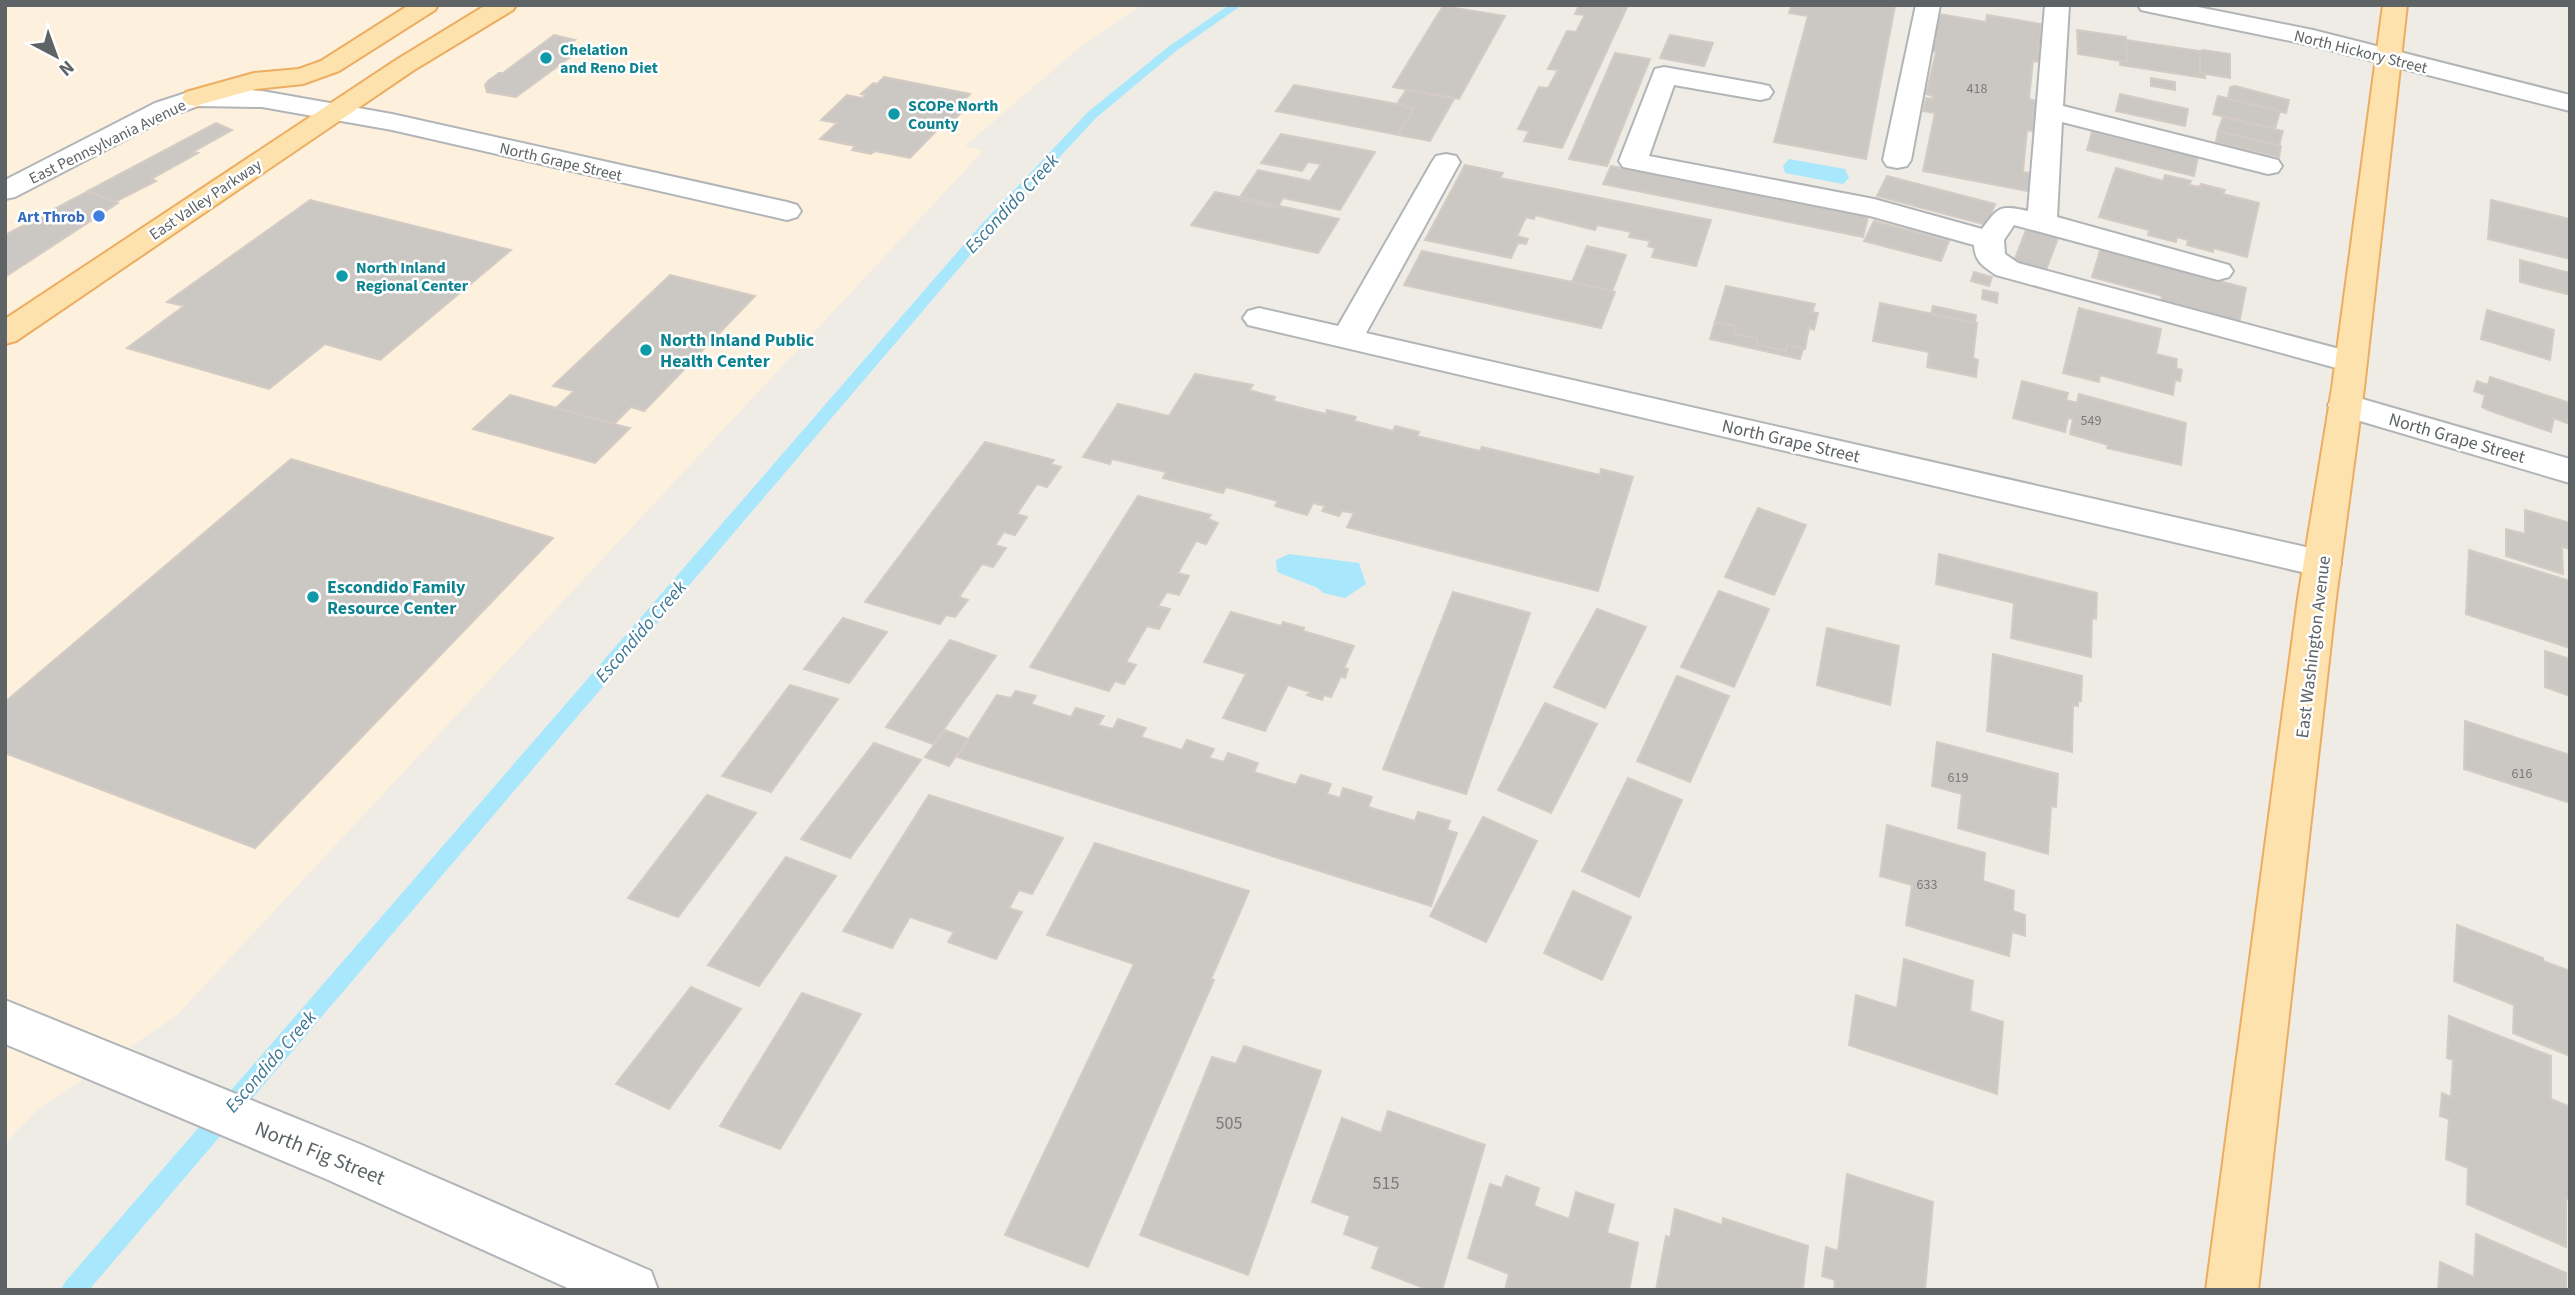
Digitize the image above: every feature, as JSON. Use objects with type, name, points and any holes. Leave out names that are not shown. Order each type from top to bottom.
[{"type":"main road","points":[[195,98],[254,81],[292,78],[316,72],[425,5]]},
{"type":"main road","name":"East Valley Parkway","points":[[405,65],[464,5]]},
{"type":"main road","name":"East Valley Parkway","points":[[5,334],[405,65],[504,5]]},
{"type":"main road","name":"East Washington Avenue","points":[[2232,1290],[2395,5]]},
{"type":"street","points":[[1897,160],[1928,5]]},
{"type":"street","points":[[2042,222],[2057,5]]},
{"type":"street","name":"North Hickory Street","points":[[2150,5],[2313,38],[2570,103]]},
{"type":"street","points":[[1760,92],[1664,75],[1633,162],[1874,208],[1989,240]]},
{"type":"street","name":"East Pennsylvania Avenue","points":[[5,191],[164,109],[195,98],[262,99],[335,112]]},
{"type":"street","points":[[2050,111],[2268,166]]},
{"type":"street","name":"North Grape Street","points":[[335,112],[393,122],[662,185],[787,211]]},
{"type":"street","points":[[1348,339],[1446,162]]},
{"type":"street","points":[[2218,271],[2042,222],[2007,215],[1989,240],[1990,257],[2007,269],[2351,362]]},
{"type":"street","name":"North Grape Street","points":[[1259,318],[2323,564]]},
{"type":"street","name":"North Grape Street","points":[[2345,405],[2570,471]]},
{"type":"street","name":"North Fig Street","points":[[5,1022],[325,1154],[632,1290]]},
{"type":"shaded area","points":[[5,5],[1141,5],[1080,47],[965,146],[983,151],[176,1016],[37,1110],[5,1144]]},
{"type":"water","points":[[1789,159],[1845,169],[1849,178],[1843,184],[1785,173],[1783,166]]},
{"type":"water","points":[[1289,554],[1359,563],[1366,584],[1345,598],[1323,593],[1318,588],[1277,572],[1276,560]]},
{"type":"building","points":[[1579,5],[1628,5],[1562,148],[1524,141],[1529,131],[1518,129],[1539,87],[1548,88],[1558,70],[1548,69],[1567,31],[1576,32],[1585,15],[1575,14]]},
{"type":"building","points":[[1792,5],[1895,6],[1866,159],[1774,142],[1808,16],[1789,13]]},
{"type":"building","points":[[1443,6],[1505,16],[1459,99],[1393,87]]},
{"type":"building","points":[[1939,14],[1986,22],[1987,15],[2041,24],[2040,36],[2046,37],[2045,48],[2038,47],[2038,50],[2045,51],[2044,63],[2033,61],[2029,99],[2041,102],[2040,115],[2033,114],[2033,117],[2039,118],[2038,132],[2027,130],[2023,172],[2035,174],[2033,192],[1923,171],[1935,113],[1923,111],[1926,98],[1932,99],[1933,96],[1926,94],[1936,52],[1926,50],[1928,38],[1934,39],[1935,36],[1928,35],[1931,24],[1937,25]]},
{"type":"building","points":[[2077,30],[2126,37],[2127,62],[2078,54]]},
{"type":"building","name":"Chelation and Reno Diet","points":[[554,35],[575,40],[566,46],[581,49],[516,97],[487,92],[485,85],[488,81]]},
{"type":"building","points":[[1670,35],[1713,43],[1704,66],[1660,58]]},
{"type":"building","points":[[2126,40],[2200,51],[2200,73],[2205,73],[2205,78],[2120,65],[2120,61],[2127,62]]},
{"type":"building","points":[[2200,51],[2230,54],[2230,78],[2200,73]]},
{"type":"building","points":[[1615,53],[1650,59],[1607,166],[1569,159]]},
{"type":"building","name":"SCOPe North County","points":[[884,77],[970,94],[959,107],[966,108],[952,122],[946,121],[910,158],[875,151],[871,154],[852,150],[855,146],[820,139],[837,123],[821,120],[847,95],[862,98],[866,95],[861,94]]},
{"type":"building","points":[[2151,78],[2175,82],[2175,90],[2151,86]]},
{"type":"building","points":[[1294,85],[1414,108],[1398,135],[1276,111]]},
{"type":"building","points":[[2230,87],[2289,100],[2286,113],[2228,99]]},
{"type":"building","points":[[1406,90],[1454,99],[1430,141],[1398,135],[1414,108],[1397,104]]},
{"type":"building","points":[[2120,94],[2188,109],[2185,126],[2116,111]]},
{"type":"building","points":[[2218,96],[2280,111],[2275,129],[2213,114]]},
{"type":"building","points":[[2223,117],[2283,131],[2279,146],[2218,131]]},
{"type":"building","points":[[216,123],[232,130],[151,179],[156,181],[115,202],[88,191]]},
{"type":"building","points":[[2218,131],[2281,146],[2279,157],[2216,142]]},
{"type":"building","points":[[2092,132],[2198,157],[2194,176],[2087,150]]},
{"type":"building","points":[[1281,134],[1375,152],[1340,210],[1283,198],[1277,208],[1238,200],[1258,170],[1310,181],[1321,164],[1308,162],[1302,171],[1261,163]]},
{"type":"building","points":[[1465,165],[1503,173],[1500,178],[1711,220],[1696,266],[1652,257],[1655,248],[1648,246],[1650,241],[1629,237],[1631,232],[1597,225],[1595,230],[1535,215],[1534,219],[1526,217],[1517,236],[1528,239],[1526,244],[1518,243],[1511,258],[1425,240]]},
{"type":"building","points":[[1611,166],[1868,217],[1863,237],[1603,184]]},
{"type":"building","points":[[2116,168],[2163,181],[2165,175],[2191,181],[2189,185],[2200,187],[2201,184],[2225,190],[2223,194],[2259,203],[2247,257],[2213,248],[2213,252],[2187,245],[2188,240],[2177,237],[2176,242],[2148,235],[2149,230],[2099,217]]},
{"type":"building","points":[[1887,176],[1995,204],[1987,225],[1877,196]]},
{"type":"building","points":[[88,191],[118,203],[5,277],[5,235]]},
{"type":"building","points":[[1215,192],[1339,219],[1318,253],[1191,225]]},
{"type":"building","name":"North Inland Regional Center","points":[[310,200],[511,250],[380,360],[325,344],[269,389],[127,348],[184,306],[167,302]]},
{"type":"building","points":[[2491,200],[2570,219],[2570,259],[2488,239]]},
{"type":"building","points":[[1874,221],[1949,241],[1941,261],[1864,241]]},
{"type":"building","points":[[2026,230],[2058,238],[2046,270],[2014,261]]},
{"type":"building","points":[[2102,244],[2175,263],[2174,269],[2246,288],[2239,324],[2161,302],[2162,296],[2092,277]]},
{"type":"building","points":[[1587,246],[1626,255],[1612,291],[1572,282]]},
{"type":"building","points":[[1422,251],[1615,292],[1601,328],[1404,285]]},
{"type":"building","points":[[2520,260],[2570,273],[2570,295],[2520,282]]},
{"type":"building","points":[[1974,272],[1992,277],[1989,286],[1971,281]]},
{"type":"building","name":"North Inland Public Health Center","points":[[670,275],[755,296],[644,411],[631,407],[614,424],[556,408],[574,391],[553,386]]},
{"type":"building","name":"North Inland Public Health Center","points":[[670,275],[755,296],[644,411],[631,407],[614,424],[630,428],[595,463],[473,429],[510,395],[556,408],[574,391],[553,386]]},
{"type":"building","points":[[1726,286],[1815,304],[1812,312],[1818,313],[1814,330],[1809,328],[1805,349],[1787,345],[1786,351],[1758,345],[1757,338],[1734,334],[1736,326],[1715,322]]},
{"type":"building","points":[[1983,290],[1998,293],[1997,303],[1982,299]]},
{"type":"building","points":[[1880,303],[1977,323],[1973,358],[1978,360],[1976,377],[1927,367],[1929,352],[1873,341]]},
{"type":"building","points":[[1933,306],[1976,315],[1975,323],[1931,314]]},
{"type":"building","points":[[2079,308],[2161,329],[2156,354],[2177,359],[2176,368],[2182,370],[2180,381],[2175,380],[2173,395],[2100,375],[2099,382],[2063,373]]},
{"type":"building","points":[[2487,310],[2554,330],[2550,360],[2481,339]]},
{"type":"building","points":[[1715,322],[1736,326],[1734,334],[1757,338],[1758,345],[1786,351],[1787,345],[1803,349],[1800,359],[1710,339]]},
{"type":"building","points":[[1195,374],[1253,385],[1249,390],[1275,397],[1273,401],[1326,414],[1327,410],[1356,417],[1354,421],[1393,431],[1395,426],[1419,432],[1417,436],[1480,451],[1482,447],[1600,475],[1601,469],[1633,477],[1598,591],[1347,527],[1354,513],[1342,511],[1339,516],[1322,511],[1325,506],[1313,503],[1307,515],[1275,506],[1278,501],[1226,487],[1223,493],[1163,478],[1166,472],[1112,459],[1110,464],[1083,457],[1118,404],[1169,416]]},
{"type":"building","points":[[2490,377],[2570,403],[2567,423],[2554,418],[2551,432],[2482,407],[2485,395],[2474,391],[2477,381],[2488,385]]},
{"type":"building","points":[[2022,381],[2068,393],[2066,400],[2077,403],[2079,394],[2186,423],[2181,465],[2107,448],[2108,445],[2070,434],[2073,419],[2068,418],[2065,432],[2013,418]]},
{"type":"building","points":[[510,395],[630,428],[595,463],[473,429]]},
{"type":"building","points":[[985,442],[1054,460],[1051,464],[1061,467],[1047,487],[1037,484],[1017,514],[1027,517],[1015,535],[1004,532],[995,545],[1006,548],[993,567],[982,564],[959,597],[968,600],[955,617],[946,615],[940,624],[865,602]]},
{"type":"building","name":"Escondido Family Resource Center","points":[[291,459],[553,538],[255,848],[5,753],[5,702]]},
{"type":"building","points":[[1138,496],[1211,515],[1208,519],[1218,523],[1206,544],[1196,541],[1178,573],[1189,576],[1179,595],[1167,592],[1158,606],[1170,609],[1159,629],[1147,626],[1126,662],[1136,665],[1124,684],[1115,681],[1109,691],[1030,667]]},
{"type":"building","points":[[1758,508],[1806,525],[1774,595],[1725,577]]},
{"type":"building","points":[[2525,510],[2570,523],[2570,549],[2562,547],[2563,574],[2506,556],[2506,529],[2525,534]]},
{"type":"building","points":[[2469,550],[2570,581],[2570,648],[2466,614]]},
{"type":"building","points":[[1939,554],[2097,593],[2096,619],[2092,618],[2091,657],[2011,638],[2014,603],[1936,584]]},
{"type":"building","points":[[1719,591],[1769,609],[1734,687],[1681,667]]},
{"type":"building","points":[[1453,592],[1530,613],[1466,794],[1383,769]]},
{"type":"building","points":[[1597,609],[1646,627],[1605,708],[1554,687]]},
{"type":"building","points":[[1231,612],[1281,626],[1283,622],[1304,628],[1303,631],[1354,646],[1344,668],[1348,669],[1345,678],[1341,676],[1331,697],[1324,695],[1322,700],[1307,695],[1310,692],[1288,685],[1265,731],[1223,718],[1246,674],[1204,662]]},
{"type":"building","points":[[843,618],[887,632],[849,683],[804,669]]},
{"type":"building","points":[[1827,628],[1899,646],[1890,705],[1817,685]]},
{"type":"building","points":[[950,640],[996,656],[933,744],[886,727]]},
{"type":"building","points":[[2545,651],[2570,659],[2570,696],[2545,687]]},
{"type":"building","points":[[1993,654],[2082,676],[2081,701],[2078,701],[2078,706],[2073,705],[2072,752],[1987,731]]},
{"type":"building","points":[[1677,676],[1729,696],[1690,782],[1637,761]]},
{"type":"building","points":[[790,685],[838,699],[771,792],[722,776]]},
{"type":"building","points":[[1016,691],[1036,696],[1031,704],[1071,717],[1076,708],[1104,716],[1098,725],[1113,729],[1118,719],[1146,728],[1141,737],[1182,750],[1187,740],[1214,749],[1209,758],[1224,762],[1228,753],[1258,763],[1254,772],[1296,785],[1301,775],[1331,784],[1327,794],[1340,798],[1343,788],[1372,797],[1368,807],[1415,821],[1418,812],[1450,821],[1447,830],[1457,833],[1431,906],[957,757],[997,695],[1011,698]]},
{"type":"building","points":[[1545,703],[1597,724],[1551,813],[1498,790]]},
{"type":"building","points":[[2465,721],[2570,755],[2570,803],[2464,769]]},
{"type":"building","points":[[945,730],[968,739],[949,766],[925,757]]},
{"type":"building","points":[[1937,742],[2058,774],[2056,807],[2051,806],[2048,854],[1958,828],[1962,794],[1932,786]]},
{"type":"building","points":[[874,743],[921,760],[850,858],[801,839]]},
{"type":"building","points":[[1628,778],[1682,800],[1639,897],[1582,871]]},
{"type":"building","points":[[707,795],[756,813],[678,917],[628,898]]},
{"type":"building","points":[[929,795],[1063,838],[1032,894],[1019,890],[1009,908],[1022,912],[996,959],[948,942],[954,932],[910,917],[892,948],[843,931]]},
{"type":"building","points":[[1483,817],[1537,841],[1486,942],[1430,916]]},
{"type":"building","points":[[1887,825],[1985,853],[1983,881],[2014,891],[2013,911],[2025,915],[2025,936],[2012,932],[2009,956],[1906,925],[1912,885],[1880,876]]},
{"type":"building","points":[[1095,843],[1249,891],[1211,979],[1214,980],[1088,1267],[1005,1235],[1134,964],[1047,935]]},
{"type":"building","points":[[786,857],[836,876],[759,986],[708,965]]},
{"type":"building","points":[[1573,891],[1631,917],[1602,980],[1544,953]]},
{"type":"building","points":[[2457,925],[2570,971],[2570,1056],[2513,1033],[2514,1005],[2454,981]]},
{"type":"building","points":[[1904,959],[1973,981],[1970,1011],[2003,1022],[1997,1094],[1849,1045],[1856,995],[1897,1008]]},
{"type":"building","points":[[691,987],[741,1009],[669,1109],[616,1084]]},
{"type":"building","points":[[802,993],[861,1014],[780,1149],[720,1126]]},
{"type":"building","points":[[2449,1016],[2551,1056],[2551,1099],[2570,1107],[2570,1200],[2566,1199],[2566,1247],[2467,1204],[2468,1168],[2446,1159],[2449,1119],[2440,1116],[2442,1093],[2451,1097],[2453,1060],[2447,1058]]},
{"type":"building","points":[[1244,1046],[1321,1071],[1248,1275],[1140,1235],[1212,1057],[1236,1064]]},
{"type":"building","points":[[1388,1111],[1485,1145],[1442,1290],[1429,1290],[1372,1268],[1379,1247],[1344,1234],[1350,1216],[1312,1202],[1342,1118],[1381,1133]]},
{"type":"building","points":[[1847,1174],[1933,1202],[1925,1290],[1834,1290],[1835,1280],[1822,1276],[1826,1247],[1838,1251]]},
{"type":"building","points":[[1506,1176],[1539,1188],[1534,1206],[1569,1219],[1576,1192],[1614,1205],[1607,1233],[1638,1243],[1629,1290],[1505,1290],[1509,1274],[1468,1258],[1490,1184],[1502,1188]]},
{"type":"building","points":[[1675,1209],[1722,1225],[1723,1218],[1808,1246],[1803,1288],[1656,1290],[1666,1236],[1670,1238]]},
{"type":"building","points":[[2476,1234],[2566,1273],[2566,1290],[2438,1290],[2440,1262],[2474,1277]]},
{"type":"waterway","name":"Escondido Creek","points":[[73,1290],[985,229],[1092,115],[1172,49],[1237,5]]},
{"type":"place","name":"Chelation and Reno Diet","points":[[546,58]]},
{"type":"place","name":"SCOPe North County","points":[[894,114]]},
{"type":"place","name":"Art Throb","points":[[99,216]]},
{"type":"place","name":"North Inland Regional Center","points":[[342,276]]},
{"type":"place","name":"North Inland Public Health Center","points":[[646,350]]},
{"type":"place","name":"Escondido Family Resource Center","points":[[313,597]]}]
